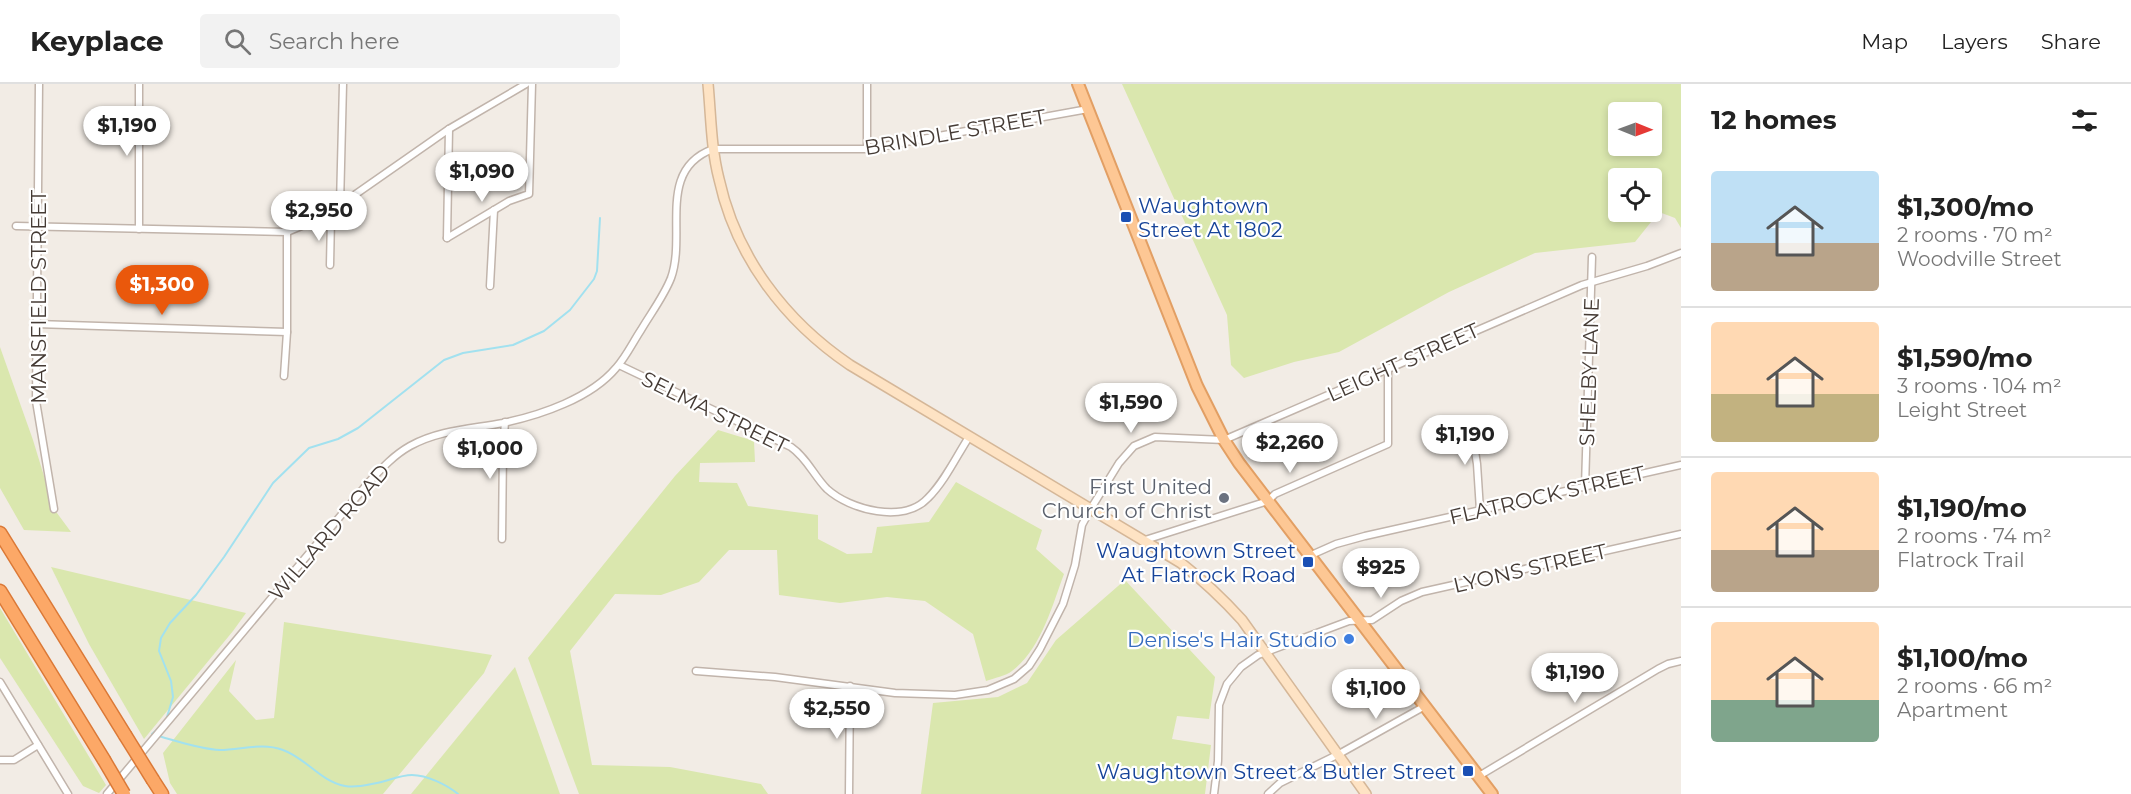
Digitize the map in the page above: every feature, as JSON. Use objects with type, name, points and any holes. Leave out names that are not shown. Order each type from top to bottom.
[{"type":"highway","points":[[0,533],[162,794]]},
{"type":"highway","points":[[0,591],[124,794]]},
{"type":"main road","points":[[1078,84],[1197,386],[1224,440],[1309,556],[1491,794]]},
{"type":"street","name":"MANSFIELD STREET","points":[[39,84],[36,401],[54,509]]},
{"type":"street","points":[[139,84],[139,229]]},
{"type":"street","points":[[340,205],[343,84]]},
{"type":"street","points":[[16,226],[287,232],[310,224],[328,213],[449,129],[526,84]]},
{"type":"street","points":[[449,129],[447,238],[509,201],[529,194],[532,84]]},
{"type":"street","points":[[708,84],[713,149],[719,180],[737,234],[761,278],[786,311],[830,351],[1181,563],[1220,595],[1266,652],[1366,794]]},
{"type":"street","points":[[867,84],[867,149]]},
{"type":"street","name":"BRINDLE STREET","points":[[713,149],[867,149],[1088,108]]},
{"type":"street","name":"WILLARD ROAD","points":[[107,794],[394,456],[426,439],[460,429],[505,422],[581,396],[606,379],[619,365],[670,279],[675,256],[676,201],[686,168],[695,157],[713,149]]},
{"type":"street","points":[[490,286],[494,210]]},
{"type":"street","points":[[328,213],[331,218],[330,265]]},
{"type":"street","points":[[284,376],[287,232]]},
{"type":"street","name":"LEIGHT STREET","points":[[696,671],[742,674],[895,693],[955,694],[988,690],[1014,679],[1029,666],[1063,604],[1075,565],[1082,525],[1119,463],[1134,446],[1155,437],[1224,440],[1513,314],[1592,282],[1647,266],[1681,252]]},
{"type":"street","name":"SHELBY LANE","points":[[1585,487],[1592,256]]},
{"type":"street","points":[[36,324],[286,332]]},
{"type":"street","name":"SELMA STREET","points":[[619,365],[791,447],[799,452],[820,481],[838,498],[866,510],[903,511],[916,507],[927,499],[969,436]]},
{"type":"street","points":[[1142,541],[1268,501],[1275,494],[1388,444],[1388,368]]},
{"type":"street","points":[[1470,420],[1477,464],[1480,510]]},
{"type":"street","points":[[502,539],[502,449],[505,422]]},
{"type":"street","name":"FLATROCK STREET","points":[[1309,556],[1336,544],[1365,536],[1681,465]]},
{"type":"street","name":"LYONS STREET","points":[[1214,794],[1221,697],[1230,679],[1240,667],[1266,652],[1349,621],[1372,620],[1401,601],[1422,592],[1681,534]]},
{"type":"street","points":[[1479,776],[1658,669],[1681,661]]},
{"type":"street","points":[[0,682],[68,794]]},
{"type":"street","points":[[849,794],[850,686]]},
{"type":"street","points":[[1268,794],[1280,783],[1339,754],[1425,706]]},
{"type":"street","points":[[0,760],[14,760],[38,745]]},
{"type":"green space","points":[[1122,84],[1681,84],[1681,228],[1675,218],[1662,213],[1662,168],[1608,168],[1608,222],[1651,222],[1635,242],[1535,253],[1449,292],[1339,352],[1294,362],[1244,378],[1231,365],[1227,315]]},
{"type":"green space","points":[[0,347],[33,440],[54,509],[71,532],[24,530],[0,488]]},
{"type":"green space","points":[[718,430],[754,441],[755,462],[700,463],[699,482],[737,483],[748,506],[818,515],[818,539],[847,554],[872,553],[877,527],[929,522],[956,482],[1042,530],[1036,549],[1064,574],[1050,613],[1038,639],[1022,662],[1009,673],[986,681],[973,634],[925,601],[887,597],[840,603],[779,595],[777,550],[729,550],[699,582],[661,595],[615,594],[570,651],[592,765],[670,767],[761,784],[768,794],[579,794],[528,658],[675,476]]},
{"type":"green space","points":[[51,567],[246,613],[144,739],[89,644]]},
{"type":"green space","points":[[1125,580],[1215,677],[1209,719],[1177,716],[1172,739],[1211,745],[1205,794],[921,794],[933,703],[998,697],[1027,683],[1056,640]]},
{"type":"green space","points":[[0,608],[106,785],[99,793],[83,786],[0,658]]},
{"type":"green space","points":[[284,622],[492,655],[484,673],[383,794],[177,794],[170,783],[163,753],[236,660],[229,691],[256,720],[274,718]]},
{"type":"green space","points":[[515,667],[560,794],[411,794]]},
{"type":"waterway","points":[[167,717],[173,697],[171,681],[159,651],[161,638],[170,623],[196,595],[224,557],[273,483],[309,448],[338,439],[358,428],[444,360],[463,353],[513,345],[544,331],[570,310],[594,279],[597,271],[600,218]]},
{"type":"waterway","points":[[152,734],[160,727]]},
{"type":"waterway","points":[[158,736],[220,750],[259,746],[283,750],[299,758],[328,780],[345,786],[361,786],[412,775],[436,781],[458,794]]},
{"type":"place","name":"Waughtown Street At 1802","points":[[1126,217]]},
{"type":"place","name":"First United Church of Christ","points":[[1224,498]]},
{"type":"place","name":"Waughtown Street At Flatrock Road","points":[[1308,562]]},
{"type":"place","name":"Denise's Hair Studio","points":[[1349,639]]},
{"type":"place","name":"Waughtown Street & Butler Street","points":[[1468,771]]}]
